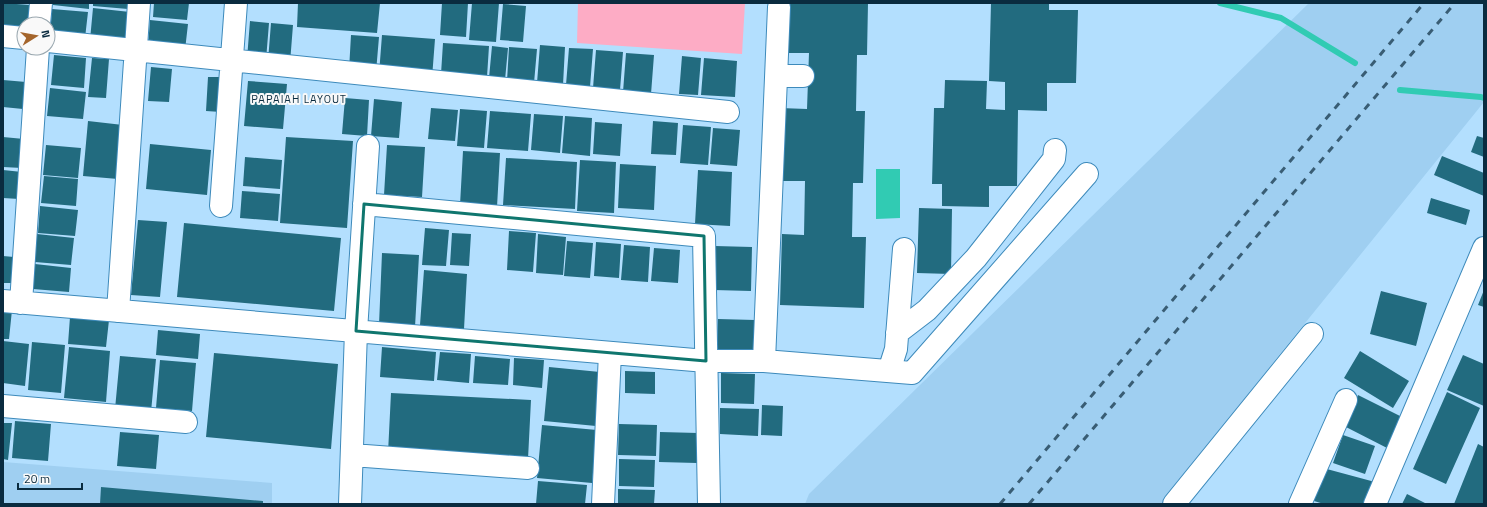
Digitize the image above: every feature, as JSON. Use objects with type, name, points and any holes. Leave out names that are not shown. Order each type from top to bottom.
[{"type":"street","points":[[40,16],[41,3]]},
{"type":"street","points":[[118,311],[139,3]]},
{"type":"street","points":[[221,206],[236,3]]},
{"type":"street","points":[[764,361],[779,7]]},
{"type":"street","points":[[3,36],[16,37]]},
{"type":"street","points":[[56,42],[728,112]]},
{"type":"street","points":[[37,56],[12,302],[706,361],[764,361],[912,373],[1087,174]]},
{"type":"street","points":[[777,76],[803,76]]},
{"type":"street","points":[[350,504],[356,331],[368,146]]},
{"type":"street","points":[[897,333],[927,310],[976,258],[1054,159],[1054,150]]},
{"type":"street","points":[[364,204],[704,236],[709,504]]},
{"type":"street","points":[[1375,504],[1484,248]]},
{"type":"street","points":[[889,371],[896,349],[904,249]]},
{"type":"street","points":[[1174,504],[1312,334]]},
{"type":"street","points":[[603,504],[610,353]]},
{"type":"street","points":[[1300,504],[1346,400]]},
{"type":"street","points":[[3,406],[186,422]]},
{"type":"street","points":[[352,455],[528,468]]},
{"type":"highlighted area","points":[[364,204],[704,236],[706,361],[356,331]]},
{"type":"shaded area","points":[[578,3],[745,3],[742,54],[577,43]]},
{"type":"shaded area","points":[[1309,3],[1484,3],[1484,102],[1276,359],[1162,504],[805,504],[809,494]]},
{"type":"shaded area","points":[[876,169],[900,169],[900,218],[876,219]]},
{"type":"shaded area","points":[[3,462],[272,483],[272,504],[3,504]]},
{"type":"building","points":[[3,3],[30,5],[29,16],[16,16],[16,29],[3,28]]},
{"type":"building","points":[[53,3],[89,3],[89,9],[53,5]]},
{"type":"building","points":[[93,3],[129,3],[128,9],[93,6]]},
{"type":"building","points":[[154,3],[189,3],[187,20],[153,17]]},
{"type":"building","points":[[298,3],[380,3],[377,33],[297,27]]},
{"type":"building","points":[[442,3],[468,3],[466,37],[440,35]]},
{"type":"building","points":[[472,3],[499,3],[496,42],[469,40]]},
{"type":"building","points":[[789,3],[868,3],[867,55],[857,55],[856,111],[865,111],[863,183],[853,183],[852,237],[866,237],[864,308],[780,305],[782,234],[804,235],[805,181],[778,181],[780,108],[807,109],[809,53],[787,53]]},
{"type":"building","points":[[991,3],[1049,3],[1049,10],[1078,10],[1076,83],[1047,83],[1047,111],[1018,110],[1017,186],[989,186],[989,207],[942,206],[942,184],[932,184],[934,108],[944,108],[945,80],[987,81],[986,109],[1005,110],[1005,82],[989,81]]},
{"type":"building","points":[[503,4],[526,6],[523,42],[500,40]]},
{"type":"building","points":[[93,8],[130,12],[127,43],[90,40]]},
{"type":"building","points":[[52,9],[88,12],[85,38],[56,36],[56,16],[51,16]]},
{"type":"building","points":[[150,20],[188,24],[185,50],[148,47]]},
{"type":"building","points":[[250,21],[269,23],[266,60],[247,59]]},
{"type":"building","points":[[271,23],[293,25],[290,63],[268,61]]},
{"type":"building","points":[[351,35],[379,37],[376,72],[349,70]]},
{"type":"building","points":[[382,35],[435,39],[432,78],[379,74]]},
{"type":"building","points":[[443,43],[489,46],[487,77],[441,74]]},
{"type":"building","points":[[540,45],[565,47],[563,85],[537,83]]},
{"type":"building","points":[[492,46],[508,48],[505,80],[489,78]]},
{"type":"building","points":[[509,47],[537,49],[534,83],[507,81]]},
{"type":"building","points":[[569,48],[593,49],[590,87],[566,85]]},
{"type":"building","points":[[596,50],[623,52],[620,90],[593,88]]},
{"type":"building","points":[[626,53],[654,55],[651,94],[623,92]]},
{"type":"building","points":[[54,56],[86,58],[84,88],[51,85]]},
{"type":"building","points":[[682,56],[701,58],[698,95],[679,94]]},
{"type":"building","points":[[92,58],[109,59],[106,98],[88,97]]},
{"type":"building","points":[[704,58],[737,61],[735,97],[701,95]]},
{"type":"building","points":[[151,67],[172,69],[169,102],[148,101]]},
{"type":"building","points":[[208,77],[223,77],[221,112],[206,111]]},
{"type":"building","points":[[3,80],[26,82],[23,109],[3,107]]},
{"type":"building","points":[[248,81],[287,84],[283,129],[244,126]]},
{"type":"building","points":[[50,88],[86,92],[83,119],[47,116]]},
{"type":"building","points":[[345,98],[369,100],[367,136],[342,134]]},
{"type":"building","points":[[374,99],[402,102],[399,138],[371,136]]},
{"type":"building","points":[[431,108],[458,110],[455,141],[428,139]]},
{"type":"building","points":[[460,109],[487,111],[484,148],[457,146]]},
{"type":"building","points":[[490,111],[531,114],[528,151],[487,148]]},
{"type":"building","points":[[534,114],[563,116],[560,153],[531,150]]},
{"type":"building","points":[[565,116],[592,118],[590,156],[562,153]]},
{"type":"building","points":[[88,121],[123,125],[118,179],[83,176]]},
{"type":"building","points":[[653,121],[678,123],[676,155],[651,154]]},
{"type":"building","points":[[595,122],[622,124],[620,156],[593,154]]},
{"type":"building","points":[[683,125],[711,127],[708,165],[680,163]]},
{"type":"building","points":[[713,128],[740,130],[737,166],[710,164]]},
{"type":"building","points":[[1477,136],[1484,138],[1484,157],[1471,152]]},
{"type":"building","points":[[3,137],[24,139],[22,168],[3,167]]},
{"type":"building","points":[[286,137],[353,141],[347,228],[280,223]]},
{"type":"building","points":[[150,144],[211,150],[207,195],[146,189]]},
{"type":"building","points":[[46,145],[81,148],[78,178],[43,175]]},
{"type":"building","points":[[387,145],[425,147],[422,197],[384,195]]},
{"type":"building","points":[[463,151],[500,153],[497,207],[460,205]]},
{"type":"building","points":[[1442,156],[1484,173],[1484,196],[1434,175]]},
{"type":"building","points":[[245,157],[282,160],[280,189],[243,186]]},
{"type":"building","points":[[506,158],[577,162],[575,209],[503,205]]},
{"type":"building","points":[[580,160],[616,162],[614,213],[577,211]]},
{"type":"building","points":[[620,164],[656,166],[654,210],[618,208]]},
{"type":"building","points":[[3,170],[22,172],[19,199],[3,198]]},
{"type":"building","points":[[698,170],[732,172],[730,226],[695,224]]},
{"type":"building","points":[[44,176],[78,179],[76,206],[41,203]]},
{"type":"building","points":[[242,191],[280,194],[278,221],[240,218]]},
{"type":"building","points":[[1431,198],[1470,210],[1466,225],[1427,213]]},
{"type":"building","points":[[40,206],[78,210],[75,236],[38,233]]},
{"type":"building","points":[[919,208],[952,209],[951,274],[917,273]]},
{"type":"building","points":[[138,220],[167,222],[160,297],[131,295]]},
{"type":"building","points":[[184,223],[341,238],[334,311],[177,297]]},
{"type":"building","points":[[425,228],[449,230],[446,266],[422,265]]},
{"type":"building","points":[[509,231],[536,233],[533,272],[507,270]]},
{"type":"building","points":[[452,233],[471,234],[469,266],[450,265]]},
{"type":"building","points":[[37,234],[74,238],[71,265],[35,262]]},
{"type":"building","points":[[538,234],[566,237],[563,275],[536,273]]},
{"type":"building","points":[[567,241],[593,243],[590,278],[564,276]]},
{"type":"building","points":[[596,242],[621,244],[619,278],[594,276]]},
{"type":"building","points":[[624,245],[650,247],[648,282],[621,280]]},
{"type":"building","points":[[715,246],[752,247],[751,291],[714,290]]},
{"type":"building","points":[[654,248],[680,250],[678,283],[651,281]]},
{"type":"building","points":[[382,253],[419,255],[415,327],[379,325]]},
{"type":"building","points":[[3,256],[14,257],[11,283],[3,283]]},
{"type":"building","points":[[35,264],[71,268],[69,292],[33,289]]},
{"type":"building","points":[[424,270],[467,274],[464,329],[420,325]]},
{"type":"building","points":[[1484,290],[1484,307],[1478,305]]},
{"type":"building","points":[[1381,291],[1427,303],[1416,346],[1370,334]]},
{"type":"building","points":[[3,309],[12,310],[9,339],[3,339]]},
{"type":"building","points":[[70,317],[109,320],[106,347],[68,344]]},
{"type":"building","points":[[718,319],[755,320],[754,353],[717,352]]},
{"type":"building","points":[[158,330],[200,334],[198,359],[156,355]]},
{"type":"building","points":[[3,341],[29,344],[25,386],[3,383]]},
{"type":"building","points":[[32,342],[65,345],[61,393],[28,390]]},
{"type":"building","points":[[69,347],[110,351],[106,402],[64,398]]},
{"type":"building","points":[[382,347],[436,352],[434,381],[380,377]]},
{"type":"building","points":[[1360,351],[1409,381],[1393,408],[1344,378]]},
{"type":"building","points":[[440,352],[471,354],[469,383],[437,380]]},
{"type":"building","points":[[214,353],[338,364],[331,449],[206,437]]},
{"type":"building","points":[[1463,355],[1484,364],[1484,406],[1447,390]]},
{"type":"building","points":[[120,356],[156,359],[151,412],[115,409]]},
{"type":"building","points":[[475,356],[510,359],[508,385],[473,383]]},
{"type":"building","points":[[514,358],[544,360],[542,388],[513,385]]},
{"type":"building","points":[[160,360],[196,363],[192,411],[156,408]]},
{"type":"building","points":[[549,367],[600,372],[596,426],[544,421]]},
{"type":"building","points":[[625,371],[655,372],[655,394],[625,393]]},
{"type":"building","points":[[721,373],[755,374],[754,404],[721,403]]},
{"type":"building","points":[[1447,392],[1480,408],[1446,484],[1413,469]]},
{"type":"building","points":[[391,393],[531,400],[528,459],[388,453]]},
{"type":"building","points":[[1358,395],[1404,418],[1389,449],[1344,426]]},
{"type":"building","points":[[762,405],[783,406],[782,436],[761,435]]},
{"type":"building","points":[[720,408],[759,409],[758,436],[720,434]]},
{"type":"building","points":[[15,421],[51,424],[48,461],[12,458]]},
{"type":"building","points":[[3,423],[12,423],[8,460],[3,459]]},
{"type":"building","points":[[619,424],[657,425],[656,456],[618,455]]},
{"type":"building","points":[[542,425],[597,430],[592,483],[537,478]]},
{"type":"building","points":[[120,432],[159,435],[156,469],[117,466]]},
{"type":"building","points":[[660,432],[698,433],[697,463],[659,462]]},
{"type":"building","points":[[1343,435],[1375,446],[1365,474],[1333,463]]},
{"type":"building","points":[[1478,444],[1484,447],[1484,504],[1454,504]]},
{"type":"building","points":[[619,459],[655,460],[654,487],[619,486]]},
{"type":"building","points":[[1323,468],[1375,482],[1369,504],[1324,504],[1314,501]]},
{"type":"building","points":[[538,481],[587,485],[585,504],[536,504]]},
{"type":"building","points":[[101,487],[263,501],[263,504],[100,504]]},
{"type":"building","points":[[618,489],[655,490],[654,504],[618,504]]},
{"type":"building","points":[[1407,494],[1427,504],[1402,504]]},
{"type":"waterway","points":[[1220,3],[1281,18],[1355,63]]},
{"type":"waterway","points":[[1400,90],[1484,98]]},
{"type":"railway","points":[[1000,504],[1424,3]]},
{"type":"railway","points":[[1029,504],[1455,3]]},
{"type":"district","name":"PAPAIAH LAYOUT","points":[[299,99]]}]
